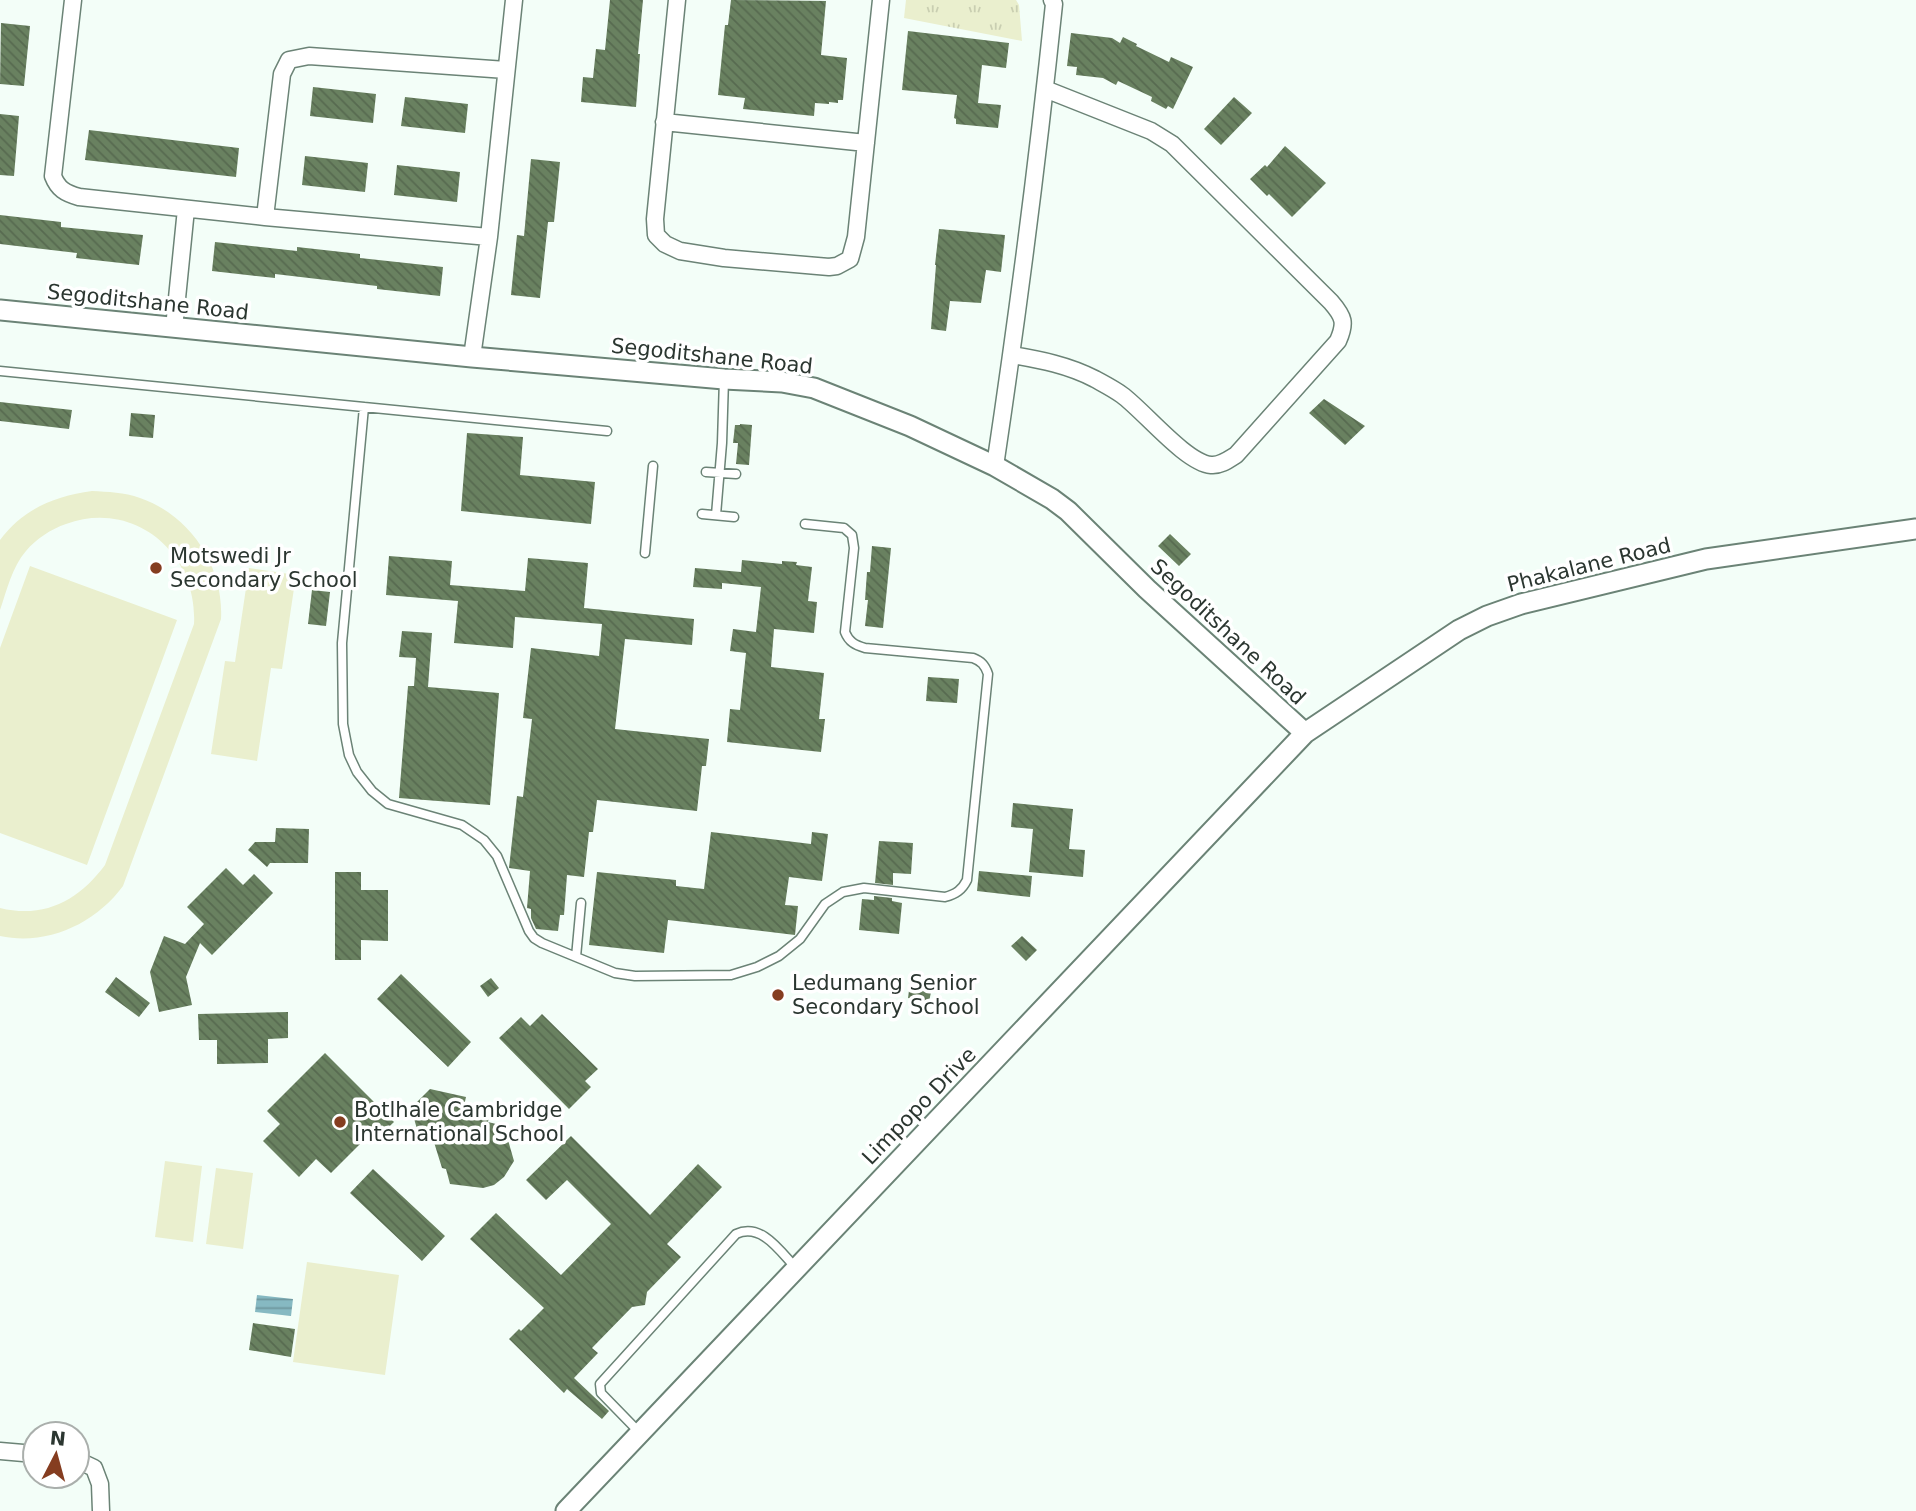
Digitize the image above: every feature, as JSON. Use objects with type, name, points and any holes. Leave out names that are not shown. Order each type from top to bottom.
[{"type":"street","points":[[73,0],[53,176],[61,190],[79,197],[186,209],[489,237]]},
{"type":"street","points":[[472,357],[489,237],[514,0]]},
{"type":"street","points":[[677,0],[655,219],[656,235],[664,244],[680,251],[724,258],[829,267],[837,266],[850,258],[856,237],[881,0]]},
{"type":"street","points":[[995,466],[1012,355],[1045,89],[1054,4],[1052,0]]},
{"type":"street","points":[[265,217],[282,74],[289,60],[309,56],[506,69]]},
{"type":"street","points":[[1012,355],[1052,362],[1095,379],[1122,396],[1192,457],[1210,465],[1224,463],[1236,456],[1338,341],[1344,328],[1341,314],[1331,302],[1172,144],[1151,131],[1045,89]]},
{"type":"street","points":[[664,122],[866,142]]},
{"type":"street","points":[[174,328],[186,209]]},
{"type":"street","name":"Segoditshane Road","points":[[0,310],[472,357],[782,382],[814,388],[911,426],[995,466],[1052,499],[1306,733]]},
{"type":"street","name":"Phakalane Road","points":[[1306,733],[1459,631],[1487,616],[1521,604],[1706,559],[1916,529]]},
{"type":"street","name":"Limpopo Drive","points":[[566,1511],[1306,733]]},
{"type":"street","points":[[0,1451],[21,1453]]},
{"type":"street","points":[[91,1467],[100,1484],[101,1511]]},
{"type":"lane","points":[[0,372],[607,432]]},
{"type":"lane","points":[[716,515],[724,379]]},
{"type":"lane","points":[[364,407],[342,643],[343,724],[349,755],[357,772],[372,791],[388,804],[462,825],[484,840],[497,856],[534,937],[542,943],[615,974],[731,975],[757,967],[779,956],[800,939],[825,904],[843,892],[864,888],[945,897],[963,888],[967,880],[988,674],[986,668],[983,663],[973,658],[855,645],[845,632],[854,548],[852,535],[844,528],[805,524]]},
{"type":"lane","points":[[645,553],[653,466]]},
{"type":"lane","points":[[706,471],[736,474]]},
{"type":"lane","points":[[702,514],[734,517]]},
{"type":"lane","points":[[576,957],[582,903]]},
{"type":"lane","points":[[639,1432],[601,1393],[600,1384],[736,1234],[750,1231],[764,1236],[796,1268]]},
{"type":"green space","points":[[906,0],[1016,0],[1019,5],[1022,41],[904,18]]},
{"type":"green space","points":[[92,491],[122,493],[140,498],[158,506],[188,530],[210,562],[217,580],[221,619],[123,886],[99,911],[69,929],[35,938],[0,936],[0,908],[32,911],[60,904],[84,888],[105,865],[194,624],[192,598],[185,575],[173,555],[157,538],[137,526],[115,519],[91,518],[66,524],[39,539],[17,564],[0,610],[0,540],[29,512],[65,496]]},
{"type":"green space","points":[[30,566],[177,620],[87,865],[0,833],[0,648]]},
{"type":"green space","points":[[249,568],[296,575],[282,669],[271,668],[257,761],[211,754],[225,661],[235,662]]},
{"type":"green space","points":[[165,1161],[202,1166],[193,1242],[155,1237]]},
{"type":"green space","points":[[216,1168],[253,1173],[243,1249],[206,1244]]},
{"type":"green space","points":[[307,1262],[399,1275],[385,1375],[293,1362]]},
{"type":"water","points":[[257,1295],[293,1299],[291,1316],[255,1312]]},
{"type":"building","points":[[610,0],[643,0],[636,107],[581,102],[583,77],[593,78],[596,49],[605,50]]},
{"type":"building","points":[[731,0],[826,1],[821,55],[847,58],[843,100],[829,104],[815,103],[814,116],[743,109],[745,98],[718,95],[725,25],[728,25]]},
{"type":"building","points":[[1,23],[30,26],[24,86],[0,84]]},
{"type":"building","points":[[908,31],[1009,43],[1006,68],[982,65],[978,103],[1001,105],[998,128],[956,124],[954,118],[957,95],[902,90]]},
{"type":"building","points":[[1071,33],[1112,38],[1120,43],[1123,37],[1169,62],[1171,57],[1193,67],[1173,109],[1168,106],[1166,109],[1151,101],[1152,97],[1118,81],[1116,85],[1103,78],[1076,75],[1077,67],[1067,66]]},
{"type":"building","points":[[313,87],[376,94],[373,123],[310,116]]},
{"type":"building","points":[[405,97],[468,104],[465,133],[401,126]]},
{"type":"building","points":[[1234,97],[1252,113],[1221,145],[1204,129]]},
{"type":"building","points":[[0,114],[19,116],[14,176],[0,175]]},
{"type":"building","points":[[89,130],[239,148],[236,177],[85,160]]},
{"type":"building","points":[[1285,146],[1326,183],[1292,217],[1250,179],[1265,165],[1267,167]]},
{"type":"building","points":[[305,156],[368,163],[365,192],[302,185]]},
{"type":"building","points":[[531,159],[560,162],[554,222],[548,222],[540,298],[511,295],[517,235],[524,236]]},
{"type":"building","points":[[397,165],[460,172],[457,202],[394,195]]},
{"type":"building","points":[[0,215],[61,222],[61,227],[143,235],[139,265],[76,258],[77,253],[0,244]]},
{"type":"building","points":[[939,229],[1005,235],[1001,272],[986,270],[981,303],[950,301],[946,331],[931,329]]},
{"type":"building","points":[[215,242],[297,251],[297,247],[360,254],[360,258],[443,267],[440,296],[275,274],[275,278],[212,271]]},
{"type":"building","points":[[1324,399],[1365,426],[1345,445],[1309,413]]},
{"type":"building","points":[[0,402],[72,410],[69,429],[0,421]]},
{"type":"building","points":[[131,413],[155,415],[153,438],[129,436]]},
{"type":"building","points":[[735,425],[752,425],[749,465],[736,464],[738,443],[733,443]]},
{"type":"building","points":[[467,433],[523,437],[520,475],[595,482],[591,524],[461,511]]},
{"type":"building","points":[[1170,534],[1191,554],[1179,566],[1158,546]]},
{"type":"building","points":[[872,546],[891,548],[883,628],[865,626],[867,572],[870,572]]},
{"type":"building","points":[[389,556],[452,561],[450,585],[525,591],[528,558],[588,563],[584,608],[694,619],[692,645],[625,639],[615,729],[709,739],[706,766],[702,766],[697,811],[597,800],[593,832],[589,832],[584,877],[567,875],[564,915],[560,915],[558,931],[536,929],[531,918],[531,909],[527,908],[530,871],[509,868],[517,796],[523,797],[532,719],[523,718],[531,648],[599,656],[602,624],[515,617],[513,648],[454,643],[458,601],[386,595]]},
{"type":"building","points":[[742,560],[782,564],[782,561],[797,562],[796,565],[812,567],[808,601],[817,602],[814,633],[774,629],[771,667],[824,673],[819,719],[825,719],[821,752],[727,742],[730,709],[740,710],[746,653],[730,651],[733,629],[756,632],[761,587],[722,583],[722,589],[693,587],[695,568],[741,572]]},
{"type":"building","points":[[312,590],[330,592],[326,626],[308,624]]},
{"type":"building","points":[[402,631],[432,633],[428,687],[499,693],[490,805],[399,798],[408,686],[414,686],[416,658],[399,657]]},
{"type":"building","points":[[928,677],[959,679],[957,703],[926,701]]},
{"type":"building","points":[[1013,803],[1073,809],[1069,849],[1085,850],[1083,877],[1029,872],[1033,829],[1011,827]]},
{"type":"building","points":[[276,828],[309,829],[308,863],[270,863],[267,867],[248,850],[255,842],[275,842]]},
{"type":"building","points":[[711,832],[811,844],[812,832],[828,834],[822,881],[789,877],[785,905],[798,906],[795,935],[668,920],[664,953],[589,945],[597,872],[676,880],[676,886],[704,889]]},
{"type":"building","points":[[879,841],[913,843],[911,874],[893,873],[893,885],[875,883]]},
{"type":"building","points":[[226,868],[243,885],[254,874],[273,893],[212,955],[200,943],[186,977],[192,1005],[159,1012],[150,972],[164,936],[185,944],[204,924],[187,907]]},
{"type":"building","points":[[979,871],[1032,876],[1030,897],[977,891]]},
{"type":"building","points":[[335,872],[361,872],[361,890],[388,890],[388,941],[361,940],[361,960],[335,960]]},
{"type":"building","points":[[874,896],[892,898],[892,901],[902,903],[899,934],[859,930],[862,899],[874,900]]},
{"type":"building","points":[[1022,936],[1037,950],[1026,961],[1011,946]]},
{"type":"building","points":[[401,974],[471,1042],[448,1067],[377,999]]},
{"type":"building","points":[[116,977],[150,1003],[139,1017],[105,992]]},
{"type":"building","points":[[491,978],[499,988],[488,997],[480,986]]},
{"type":"building","points":[[910,983],[932,987],[929,1002],[908,998]]},
{"type":"building","points":[[288,1012],[288,1038],[268,1039],[268,1063],[217,1064],[217,1040],[199,1040],[198,1014]]},
{"type":"building","points":[[542,1014],[598,1069],[585,1081],[591,1087],[569,1109],[499,1038],[521,1017],[530,1026]]},
{"type":"building","points":[[325,1053],[394,1122],[371,1144],[366,1138],[331,1173],[316,1159],[299,1177],[263,1141],[280,1124],[267,1111]]},
{"type":"building","points":[[430,1089],[466,1097],[463,1110],[489,1116],[488,1122],[504,1126],[514,1161],[504,1177],[494,1185],[483,1188],[450,1184],[433,1139],[421,1143],[411,1108]]},
{"type":"building","points":[[571,1136],[650,1215],[698,1164],[722,1187],[667,1244],[681,1257],[647,1292],[645,1305],[632,1307],[592,1348],[598,1353],[574,1378],[609,1411],[602,1419],[567,1389],[564,1393],[509,1339],[544,1308],[470,1239],[496,1213],[561,1275],[611,1224],[567,1180],[546,1200],[526,1180]]},
{"type":"building","points":[[373,1169],[445,1236],[422,1261],[350,1193]]},
{"type":"building","points":[[253,1323],[295,1329],[291,1357],[249,1350]]},
{"type":"place","name":"Motswedi Jr Secondary School","points":[[156,568]]},
{"type":"place","name":"Ledumang Senior Secondary School","points":[[778,995]]},
{"type":"place","name":"Botlhale Cambridge International School","points":[[340,1122]]}]
